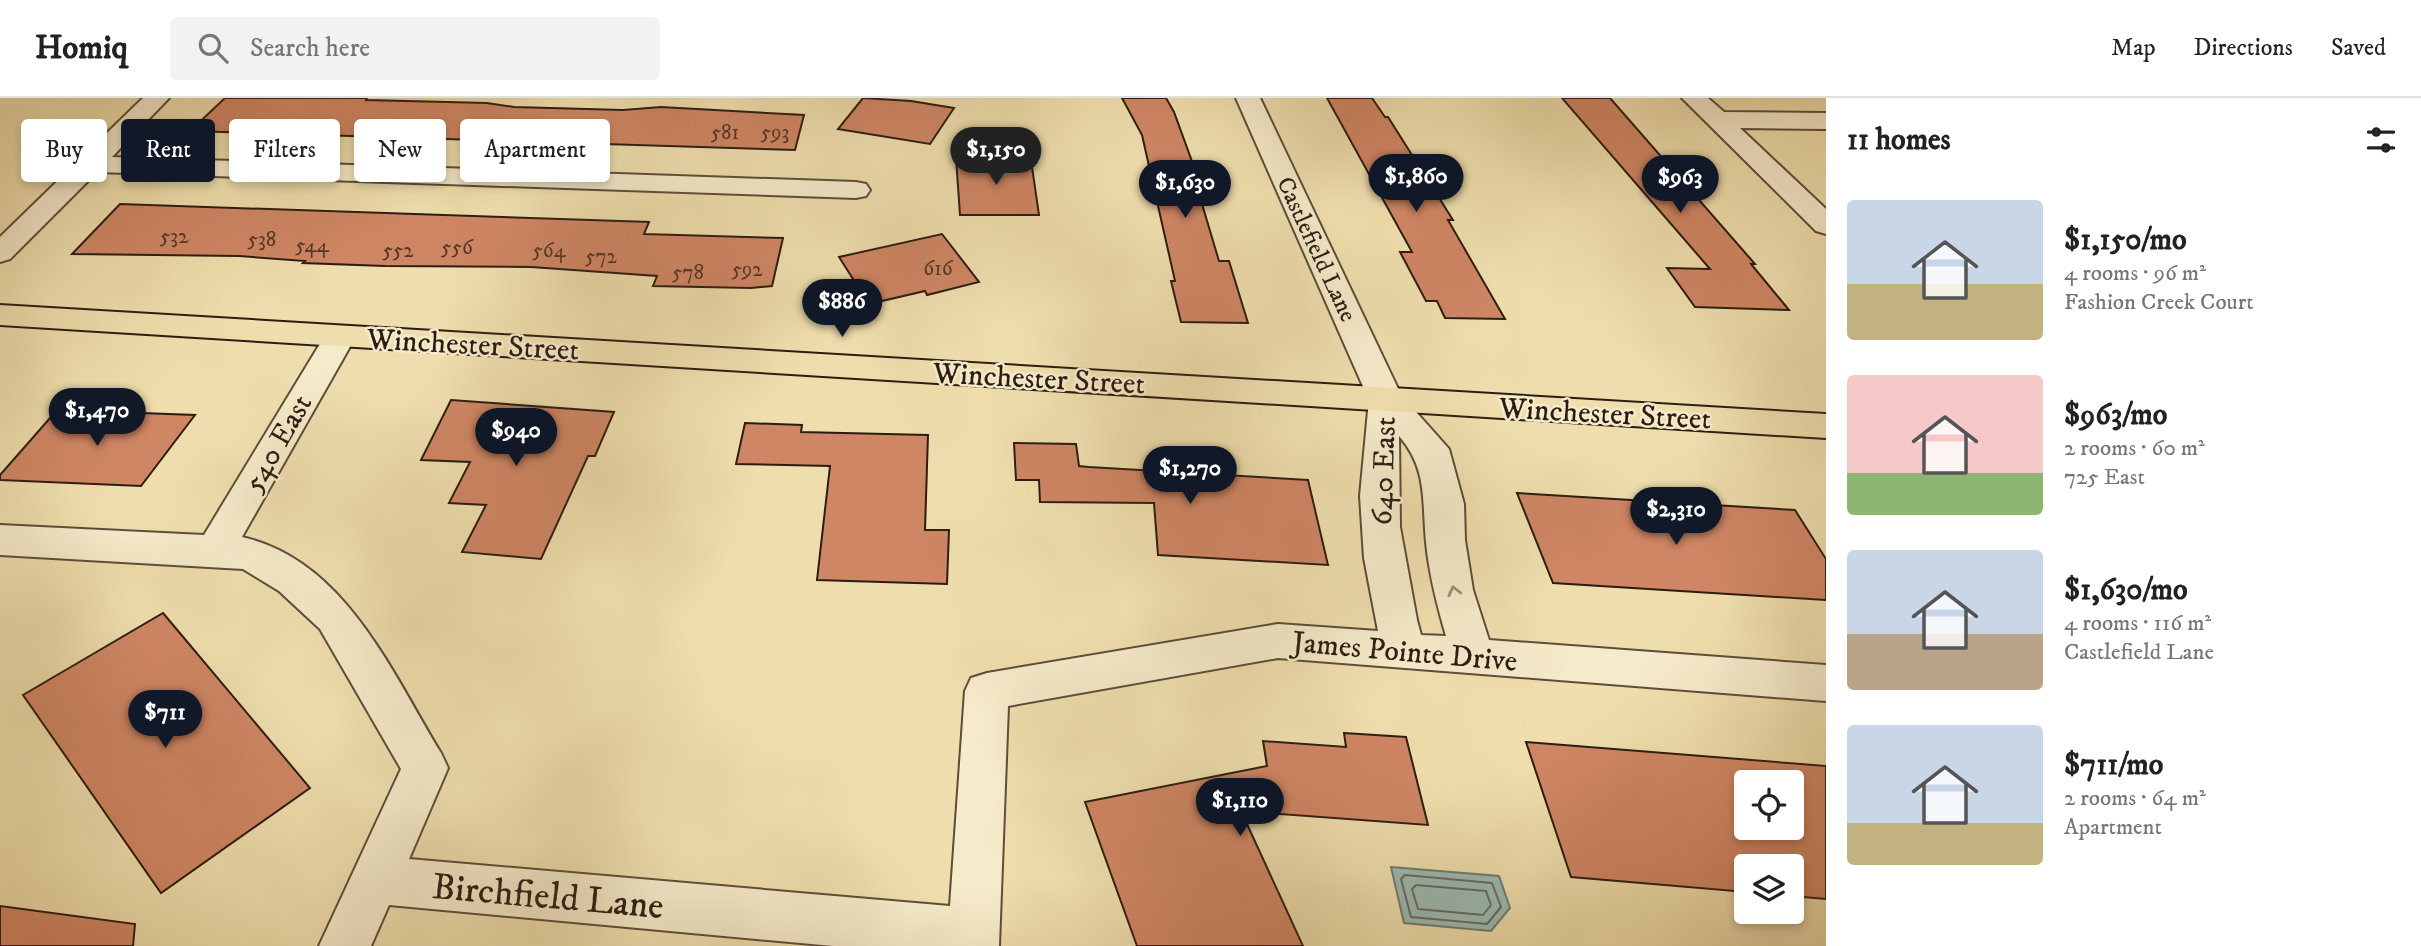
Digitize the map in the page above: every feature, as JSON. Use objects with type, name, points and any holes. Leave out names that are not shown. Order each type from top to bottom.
[{"type":"main road","name":"Winchester Street","points":[[0,315],[1826,426]]},
{"type":"street","points":[[107,146],[151,98]]},
{"type":"street","name":"Castlefield Lane","points":[[1248,98],[1386,400]]},
{"type":"street","points":[[1694,98],[1826,225]]},
{"type":"street","points":[[1717,120],[1826,121]]},
{"type":"street","points":[[107,165],[856,190]]},
{"type":"street","points":[[0,253],[72,182]]},
{"type":"street","name":"540 East","points":[[215,550],[341,336]]},
{"type":"street","name":"640 East","points":[[1386,400],[1377,446],[1379,531],[1388,589],[1404,652]]},
{"type":"street","name":"640 East","points":[[1386,400],[1431,449],[1445,504],[1445,540],[1453,590],[1473,657]]},
{"type":"street","points":[[0,540],[244,552],[270,563],[317,598],[335,617],[425,768],[345,946]]},
{"type":"street","name":"James Pointe Drive","points":[[987,691],[1278,641],[1826,683]]},
{"type":"street","name":"Birchfield Lane","points":[[376,880],[972,940],[987,691]]},
{"type":"water","points":[[1391,867],[1499,876],[1510,908],[1491,931],[1404,923]]},
{"type":"building","points":[[225,98],[367,98],[366,100],[487,103],[514,107],[623,110],[661,107],[804,115],[795,150],[610,144],[610,119],[460,119],[460,139],[446,139],[446,119],[354,119],[354,136],[340,136],[340,119],[229,119],[229,132],[215,132],[215,119],[203,119]]},
{"type":"building","points":[[863,98],[911,101],[954,108],[930,144],[838,129]]},
{"type":"building","points":[[1122,98],[1166,98],[1174,112],[1194,167],[1191,167],[1219,261],[1229,261],[1248,323],[1181,322],[1171,281],[1175,281],[1142,135]]},
{"type":"building","points":[[1327,98],[1372,98],[1385,117],[1388,117],[1453,220],[1448,220],[1505,319],[1445,318],[1437,301],[1426,301],[1400,252],[1412,252]]},
{"type":"building","points":[[1562,98],[1610,98],[1755,264],[1751,264],[1789,310],[1695,307],[1667,268],[1710,269]]},
{"type":"building","points":[[956,158],[1031,160],[1039,215],[960,215]]},
{"type":"building","points":[[120,204],[649,222],[644,234],[783,238],[772,286],[751,288],[653,286],[657,276],[531,267],[385,266],[303,263],[305,261],[239,256],[72,254]]},
{"type":"building","points":[[942,234],[979,282],[927,295],[925,291],[869,304],[839,257]]},
{"type":"building","points":[[451,400],[614,412],[595,456],[588,456],[541,559],[462,552],[486,505],[449,503],[470,462],[421,460]]},
{"type":"building","points":[[57,410],[195,415],[141,486],[0,480],[0,475]]},
{"type":"building","points":[[745,423],[802,425],[801,432],[928,435],[925,530],[949,530],[947,584],[817,580],[830,466],[736,464]]},
{"type":"building","points":[[1014,443],[1076,444],[1079,466],[1308,480],[1328,565],[1158,555],[1154,503],[1040,502],[1039,480],[1016,480]]},
{"type":"building","points":[[1517,493],[1795,510],[1826,559],[1826,600],[1553,583]]},
{"type":"building","points":[[163,613],[310,788],[161,893],[23,695]]},
{"type":"building","points":[[1344,733],[1406,737],[1428,825],[1241,811],[1303,946],[1137,946],[1085,802],[1267,766],[1263,741],[1346,747]]},
{"type":"building","points":[[1526,742],[1826,766],[1826,899],[1804,897],[1804,854],[1734,854],[1734,891],[1571,877]]},
{"type":"building","points":[[0,906],[135,924],[133,946],[0,946]]}]
